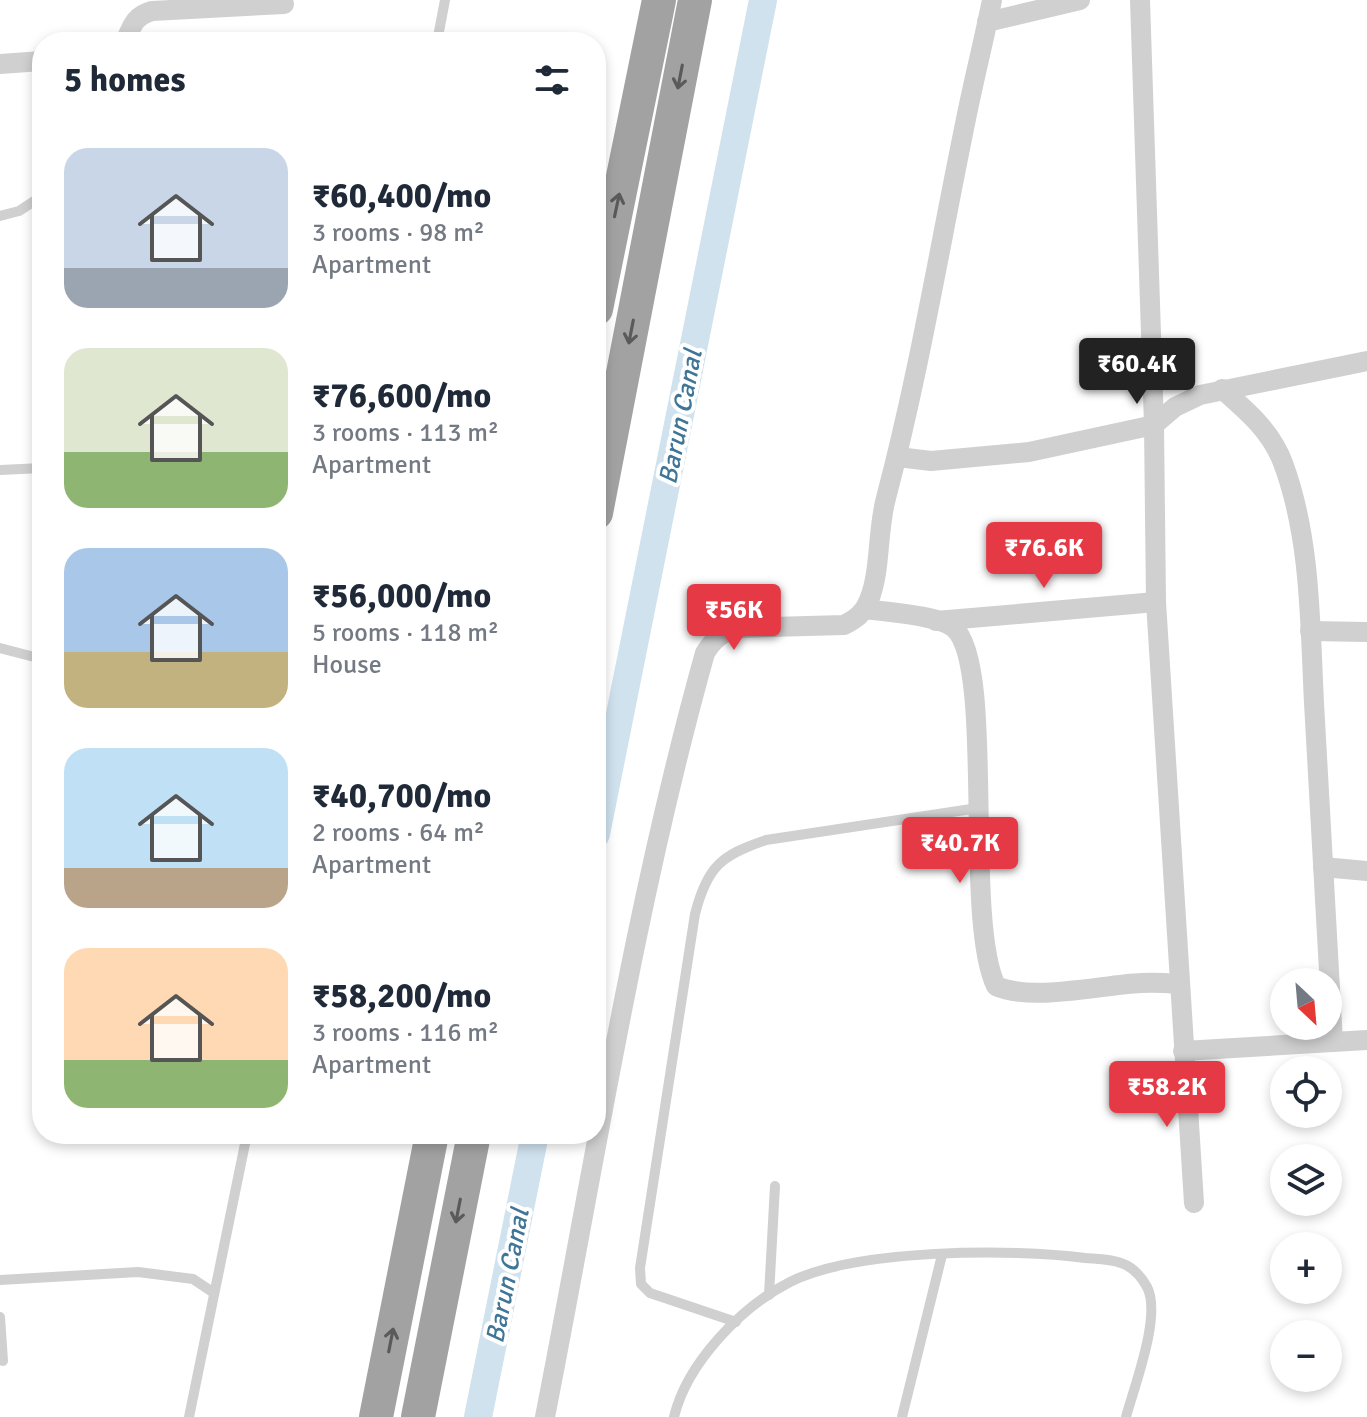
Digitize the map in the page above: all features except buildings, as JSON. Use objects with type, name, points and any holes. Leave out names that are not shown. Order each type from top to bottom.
[{"type":"highway","points":[[606,260],[659,0]]},
{"type":"highway","points":[[606,461],[695,0]]},
{"type":"highway","points":[[376,1417],[430,1144]]},
{"type":"highway","points":[[418,1417],[472,1144]]},
{"type":"street","points":[[606,1102],[678,757],[705,653],[712,641],[736,628],[844,625],[856,619],[865,609],[875,573],[880,523],[898,457],[992,0]]},
{"type":"street","points":[[987,22],[1080,0]]},
{"type":"street","points":[[1140,0],[1154,425],[1156,602],[1194,1203]]},
{"type":"street","points":[[129,32],[141,14],[152,11],[239,3],[284,4]]},
{"type":"street","points":[[0,64],[32,62]]},
{"type":"street","points":[[898,457],[931,461],[1029,452],[1154,425],[1175,407],[1222,389],[1367,361]]},
{"type":"street","points":[[1222,389],[1259,422],[1283,463],[1302,545],[1310,631],[1333,1042]]},
{"type":"street","points":[[936,621],[1156,602]]},
{"type":"street","points":[[865,609],[936,621],[953,627],[962,640],[969,660],[974,686],[984,918],[989,972],[996,986],[1009,992],[1036,992],[1144,983],[1180,984]]},
{"type":"street","points":[[1310,631],[1367,632]]},
{"type":"street","points":[[1323,867],[1367,871]]},
{"type":"street","points":[[1183,1051],[1367,1040]]},
{"type":"street","points":[[545,1417],[598,1144]]},
{"type":"lane","points":[[439,32],[445,0]]},
{"type":"lane","points":[[0,216],[19,211],[32,203]]},
{"type":"lane","points":[[0,470],[32,468]]},
{"type":"lane","points":[[0,648],[32,656]]},
{"type":"lane","points":[[736,1322],[650,1293],[641,1284],[640,1268],[700,894],[711,871],[745,847],[766,840],[978,808]]},
{"type":"lane","points":[[189,1417],[245,1144]]},
{"type":"lane","points":[[769,1295],[775,1186]]},
{"type":"lane","points":[[674,1417],[687,1381],[702,1358],[736,1322],[791,1281],[854,1263],[942,1255],[1042,1254],[1119,1262],[1136,1271],[1152,1299],[1143,1355],[1126,1417]]},
{"type":"lane","points":[[902,1417],[942,1255]]},
{"type":"lane","points":[[0,1280],[138,1272],[193,1279],[214,1293]]},
{"type":"lane","points":[[0,1317],[3,1361]]},
{"type":"waterway","name":"Barun Canal","points":[[606,784],[763,0]]},
{"type":"waterway","name":"Barun Canal","points":[[478,1417],[533,1144]]}]
